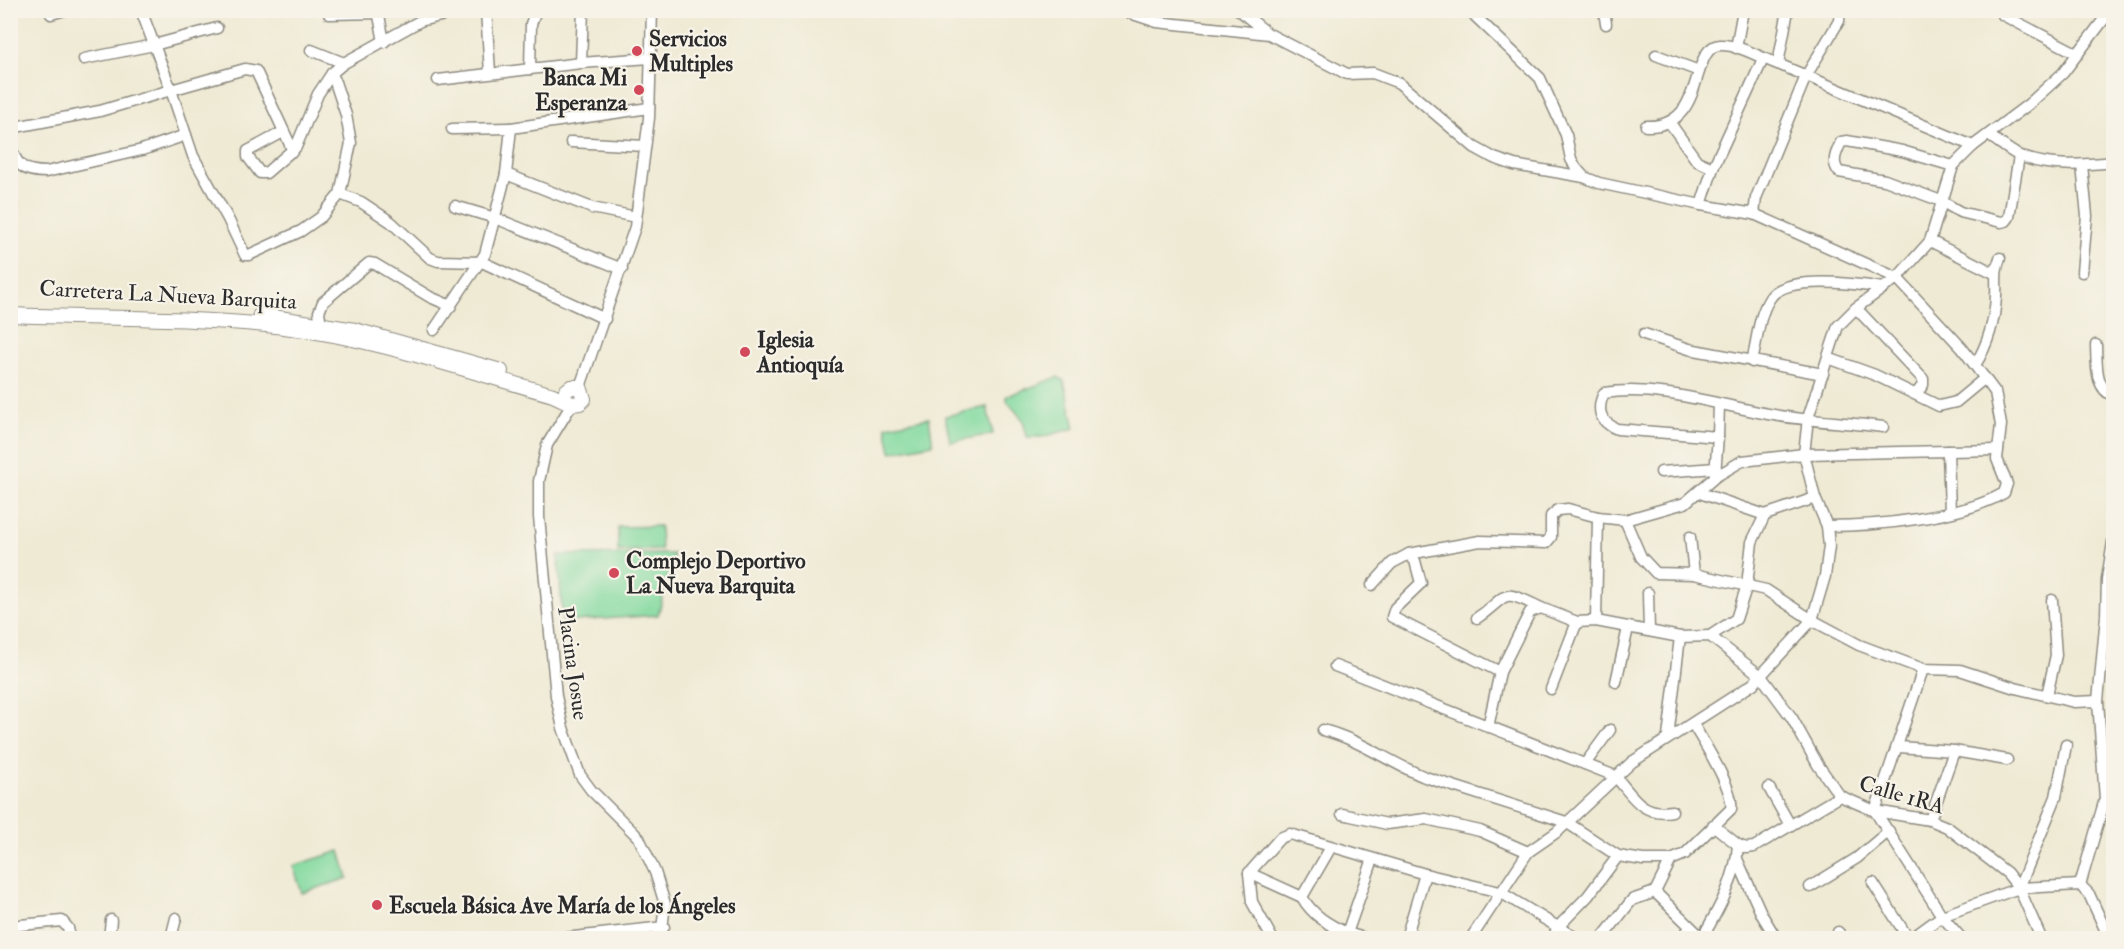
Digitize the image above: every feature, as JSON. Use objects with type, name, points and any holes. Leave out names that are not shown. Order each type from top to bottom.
[{"type":"street","points":[[51,14],[65,10]]},
{"type":"street","points":[[141,10],[193,156],[245,255],[301,231],[321,217],[340,194],[351,143],[346,115],[332,73]]},
{"type":"street","points":[[283,132],[248,151],[248,157],[262,173],[293,151],[306,128],[318,94],[332,73],[344,63],[420,21],[465,10]]},
{"type":"street","points":[[486,10],[490,73]]},
{"type":"street","points":[[530,69],[531,24],[536,10]]},
{"type":"street","points":[[581,63],[583,10]]},
{"type":"street","points":[[568,398],[571,387],[580,387],[622,269],[636,217],[649,108],[652,10]]},
{"type":"street","points":[[1121,10],[1156,22],[1269,34]]},
{"type":"street","points":[[1239,10],[1269,34],[1347,74],[1373,73],[1399,83],[1474,147],[1494,158],[1514,165],[1584,177],[1599,183],[1754,214],[1897,278],[1975,364],[1995,392],[2000,411],[1997,459],[2007,484],[2004,493],[1929,518],[1827,526]]},
{"type":"street","points":[[1473,14],[1490,10]]},
{"type":"street","points":[[1604,10],[1606,24]]},
{"type":"street","points":[[1736,48],[1743,10]]},
{"type":"street","points":[[1778,64],[1788,10]]},
{"type":"street","points":[[1754,214],[1755,198],[1806,76],[1839,21],[1840,10]]},
{"type":"street","points":[[1471,939],[1500,891],[1528,852],[1566,822],[1616,776],[1668,737],[1730,701],[1761,676],[1812,620],[1825,576],[1829,546],[1827,526],[1815,498],[1804,454],[1808,418],[1838,326],[1856,308],[1897,278],[1930,241],[1953,166],[1973,146],[2029,104],[2063,73],[2111,10]]},
{"type":"street","points":[[329,14],[378,12],[384,42]]},
{"type":"street","points":[[1473,14],[1540,78],[1566,135],[1571,159],[1584,177]]},
{"type":"street","points":[[2003,15],[2078,54]]},
{"type":"street","points":[[84,59],[154,45],[217,28]]},
{"type":"street","points":[[1646,126],[1661,127],[1682,114],[1699,71],[1711,50],[1716,46],[1736,48],[1778,64],[1973,146]]},
{"type":"street","points":[[311,50],[344,63]]},
{"type":"street","points":[[1656,55],[1699,71]]},
{"type":"street","points":[[438,80],[581,63],[650,58]]},
{"type":"street","points":[[1701,205],[1713,168],[1763,59]]},
{"type":"street","points":[[10,128],[100,111],[245,69],[256,71],[293,151]]},
{"type":"street","points":[[452,129],[511,128],[649,108]]},
{"type":"street","points":[[1670,123],[1697,161],[1713,168]]},
{"type":"street","points":[[434,330],[482,262],[506,174],[511,128]]},
{"type":"street","points":[[10,144],[18,162],[24,168],[30,172],[45,172],[142,150],[186,135]]},
{"type":"street","points":[[1988,135],[2019,156],[2051,163],[2082,165],[2114,162]]},
{"type":"street","points":[[1953,166],[1902,151],[1847,141],[1841,142],[1835,155],[1834,167],[1839,172],[1885,180],[1941,201],[1960,212],[2006,221],[2019,156]]},
{"type":"street","points":[[571,142],[645,146]]},
{"type":"street","points":[[2082,165],[2087,216],[2082,272]]},
{"type":"street","points":[[506,174],[592,208],[636,217]]},
{"type":"street","points":[[340,194],[361,202],[391,222],[430,258],[438,261],[482,262],[604,319]]},
{"type":"street","points":[[455,206],[495,218],[622,269]]},
{"type":"street","points":[[1930,241],[1994,273]]},
{"type":"street","points":[[1975,364],[1983,353],[1994,319],[1996,293],[1994,273],[2000,258]]},
{"type":"street","points":[[321,324],[320,312],[323,302],[369,263],[375,264],[430,297],[451,306]]},
{"type":"street","points":[[1752,362],[1763,313],[1770,297],[1780,288],[1830,284],[1883,288]]},
{"type":"street","name":"Carretera La Nueva Barquita","points":[[10,307],[321,324],[423,347],[568,398]]},
{"type":"street","points":[[1856,308],[1923,379],[1916,394]]},
{"type":"street","name":"Carretera La Nueva Barquita","points":[[10,315],[202,316]]},
{"type":"street","name":"Carretera La Nueva Barquita","points":[[286,322],[568,398]]},
{"type":"street","points":[[1644,334],[1689,350],[1823,374]]},
{"type":"street","points":[[2096,345],[2099,384],[2106,393],[2114,396]]},
{"type":"street","points":[[1827,358],[1865,370],[1939,406],[1948,406],[1985,378]]},
{"type":"street","points":[[1718,437],[1617,429],[1605,424],[1600,415],[1600,402],[1604,393],[1649,391],[1772,415],[1883,427]]},
{"type":"street","name":"Placina Josue","points":[[568,398],[547,445],[539,482],[539,517],[556,696],[563,729],[580,775],[591,790],[639,838],[647,855],[665,904],[661,939]]},
{"type":"street","points":[[1372,585],[1392,563],[1409,554],[1480,541],[1546,543],[1551,537],[1551,516],[1558,510],[1568,509],[1598,517],[1625,520],[1685,503],[1700,493],[1715,473],[1719,404]]},
{"type":"street","points":[[1661,472],[1715,473],[1742,461],[1804,454],[1997,450]]},
{"type":"street","points":[[1948,451],[1950,512]]},
{"type":"street","points":[[1700,493],[1765,514],[1815,498]]},
{"type":"street","points":[[1477,618],[1495,602],[1507,596],[1518,596],[1577,622],[1596,621],[1680,637],[1710,636],[1735,621],[1747,585],[1752,542],[1765,514]]},
{"type":"street","points":[[1596,621],[1598,517]]},
{"type":"street","points":[[1625,520],[1641,557],[1652,570],[1661,574],[1694,573],[1771,592],[1812,620],[1859,645],[1923,669],[1960,670],[2074,702],[2098,701]]},
{"type":"street","points":[[2080,885],[2109,796],[2098,701],[2107,579],[2114,536]]},
{"type":"street","points":[[1690,537],[1694,573]]},
{"type":"street","points":[[1409,554],[1415,561],[1421,584],[1395,608],[1392,617],[1500,672]]},
{"type":"street","points":[[1648,593],[1649,632]]},
{"type":"street","points":[[2047,695],[2056,655],[2052,600]]},
{"type":"street","points":[[1488,727],[1500,672],[1530,612],[1542,608]]},
{"type":"street","points":[[1551,689],[1577,622]]},
{"type":"street","points":[[1616,682],[1628,628]]},
{"type":"street","name":"Calle 1RA","points":[[1710,636],[1761,676],[1792,718],[1818,765],[1840,796],[1875,811],[1930,820],[1947,827],[2007,873],[2019,888],[2041,939]]},
{"type":"street","points":[[1668,737],[1680,637]]},
{"type":"street","points":[[1335,666],[1616,776],[1645,808],[1655,814],[1672,811]]},
{"type":"street","points":[[1923,669],[1899,747],[1875,811],[1942,916],[1961,939]]},
{"type":"street","points":[[1323,730],[1357,741],[1406,770],[1566,822],[1618,856],[1654,861],[1671,860],[1685,854],[1731,809],[1732,804],[1718,768],[1693,724]]},
{"type":"street","points":[[1585,764],[1610,730]]},
{"type":"street","points":[[2019,888],[2056,797],[2066,745]]},
{"type":"street","points":[[1899,747],[1954,751],[2007,760]]},
{"type":"street","points":[[1930,820],[1954,751]]},
{"type":"street","points":[[1769,788],[1790,825]]},
{"type":"street","points":[[1713,825],[1738,845],[1754,847],[1840,796]]},
{"type":"street","points":[[1342,814],[1387,824],[1426,819],[1480,831],[1528,852]]},
{"type":"street","points":[[1810,887],[1857,858],[1889,831]]},
{"type":"street","points":[[1272,939],[1252,902],[1249,873],[1285,835],[1425,874],[1500,891],[1576,939]]},
{"type":"street","points":[[1654,892],[1702,938],[1722,904],[1737,859],[1738,845]]},
{"type":"street","points":[[1302,897],[1331,847]]},
{"type":"street","points":[[1553,939],[1558,927],[1588,896],[1618,856]]},
{"type":"street","points":[[1249,873],[1289,889],[1302,897],[1313,912],[1330,925],[1357,937],[1373,859]]},
{"type":"street","points":[[1737,859],[1762,915],[1776,939]]},
{"type":"street","points":[[1602,939],[1632,900],[1654,892],[1671,860]]},
{"type":"street","points":[[1406,939],[1425,874]]},
{"type":"street","points":[[1873,883],[1910,939],[1942,916],[2019,888],[2080,885],[2089,894],[2110,934]]},
{"type":"street","points":[[171,939],[176,918]]},
{"type":"street","points":[[109,939],[111,920]]},
{"type":"street","points":[[10,926],[62,921],[69,928],[70,939]]},
{"type":"street","points":[[565,939],[664,927]]},
{"type":"street","points":[[1680,939],[1692,928]]},
{"type":"green space","points":[[1058,377],[1064,381],[1075,428],[1042,437],[1027,437],[1023,420],[1007,401],[1007,396]]},
{"type":"green space","points":[[987,407],[993,434],[950,442],[945,416]]},
{"type":"green space","points":[[929,418],[933,444],[891,452],[886,426]]},
{"type":"green space","points":[[660,526],[661,550],[618,551],[618,527]]},
{"type":"green space","name":"Complejo Deportivo La Nueva Barquita","points":[[674,554],[658,615],[563,622],[558,555]]},
{"type":"green space","points":[[340,851],[348,878],[302,893],[293,866]]},
{"type":"place","name":"Servicios Multiples","points":[[637,51]]},
{"type":"place","name":"Banca Mi Esperanza","points":[[639,90]]},
{"type":"place","name":"Iglesia Antioquía","points":[[745,352]]},
{"type":"place","name":"Complejo Deportivo La Nueva Barquita","points":[[614,573]]},
{"type":"place","name":"Escuela Básica Ave María de los Ángeles","points":[[377,905]]}]
